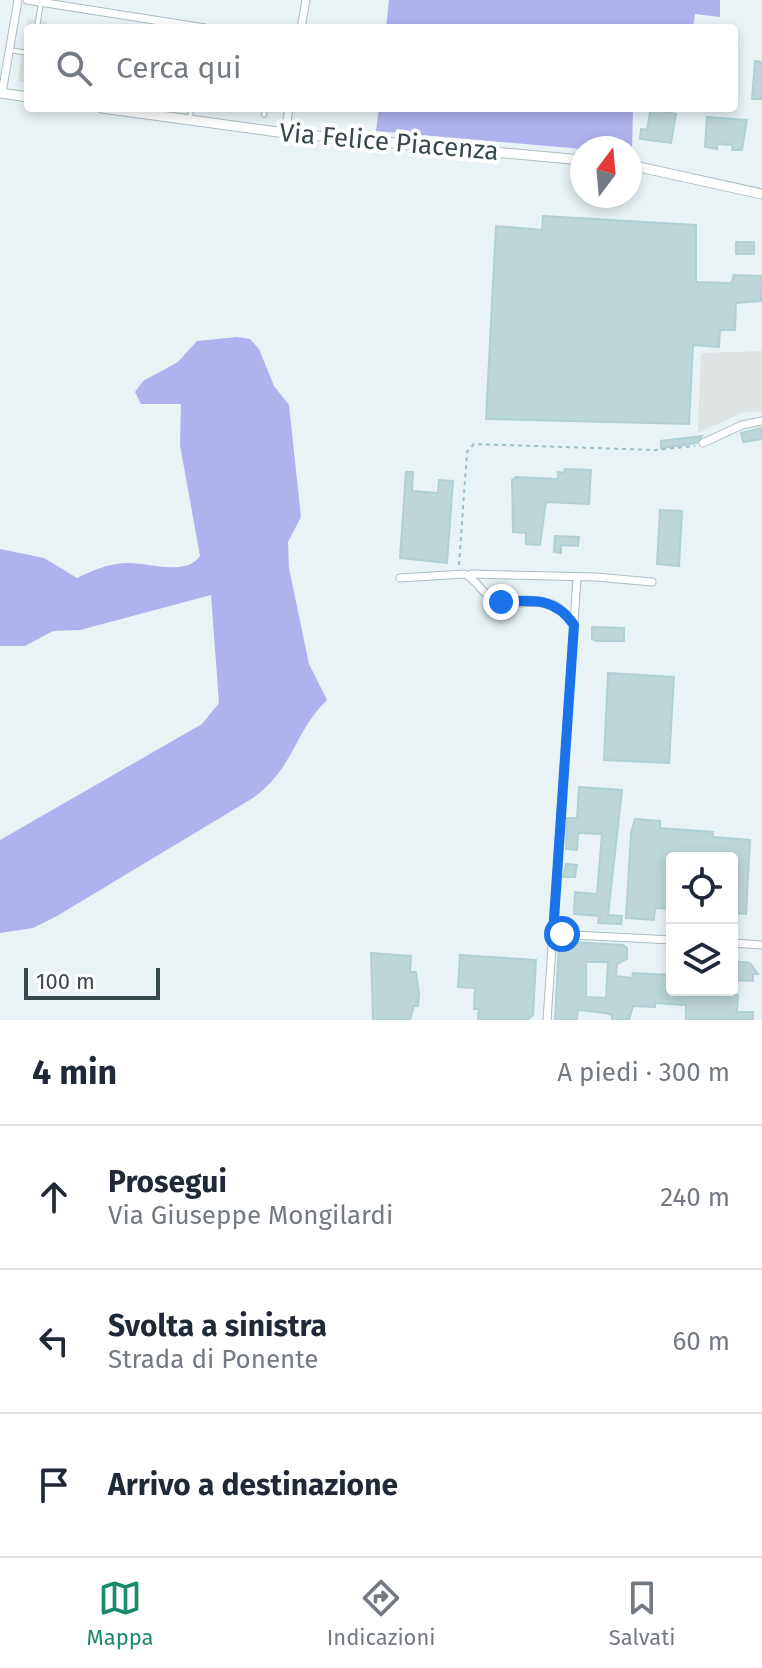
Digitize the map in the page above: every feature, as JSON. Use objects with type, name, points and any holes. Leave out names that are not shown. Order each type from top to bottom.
[{"type":"street","points":[[18,0],[1,93],[24,96]]},
{"type":"street","points":[[27,0],[180,24]]},
{"type":"street","points":[[302,24],[306,0]]},
{"type":"street","name":"Via Felice Piacenza","points":[[129,112],[285,133],[570,159]]},
{"type":"street","points":[[285,133],[288,112]]},
{"type":"street","points":[[642,168],[762,194]]},
{"type":"street","points":[[703,443],[742,425],[762,421]]},
{"type":"street","points":[[461,574],[473,578],[489,598],[501,602],[553,603],[565,611],[574,625]]},
{"type":"street","points":[[400,578],[461,574],[652,582]]},
{"type":"street","points":[[547,1020],[577,578]]},
{"type":"street","points":[[553,934],[666,940]]},
{"type":"street","points":[[738,943],[762,945]]},
{"type":"lane","points":[[38,24],[41,2]]},
{"type":"lane","points":[[9,50],[24,52]]},
{"type":"lane","points":[[189,121],[190,112]]},
{"type":"path","points":[[461,574],[467,452],[474,444],[655,450],[686,449],[703,443]]},
{"type":"shaded area","points":[[389,0],[720,0],[720,17],[695,14],[694,24],[386,24]]},
{"type":"shaded area","points":[[28,19],[47,21],[47,24],[27,24]]},
{"type":"shaded area","points":[[24,44],[24,82],[18,81]]},
{"type":"shaded area","points":[[378,112],[633,112],[632,136],[570,136],[570,148],[376,131]]},
{"type":"shaded area","points":[[237,337],[250,339],[259,349],[274,386],[289,405],[301,517],[288,542],[289,568],[309,664],[327,700],[307,724],[278,774],[253,798],[57,916],[33,928],[0,933],[0,840],[202,724],[219,703],[211,595],[80,630],[53,631],[25,646],[0,646],[0,549],[44,558],[77,578],[119,564],[185,566],[200,556],[180,445],[181,404],[141,404],[135,392],[143,381],[178,362],[197,341]]},
{"type":"shaded area","points":[[762,351],[762,411],[742,413],[698,433],[701,353]]},
{"type":"building","points":[[755,61],[762,62],[762,99],[752,99]]},
{"type":"building","points":[[650,112],[676,114],[671,143],[642,139],[641,129],[647,130]]},
{"type":"building","points":[[707,117],[747,120],[742,150],[732,150],[733,145],[717,144],[717,149],[705,147]]},
{"type":"building","points":[[543,216],[696,225],[696,282],[731,283],[734,275],[762,276],[761,301],[736,303],[735,330],[720,330],[719,347],[693,345],[689,424],[486,419],[496,226],[542,230]]},
{"type":"building","points":[[736,242],[754,242],[754,254],[736,254]]},
{"type":"building","points":[[762,428],[762,439],[743,442],[741,433]]},
{"type":"building","points":[[702,436],[697,443],[661,448],[661,441]]},
{"type":"building","points":[[565,469],[591,470],[589,504],[546,502],[540,545],[526,544],[526,533],[513,532],[512,480],[516,477],[558,479],[558,472],[564,473]]},
{"type":"building","points":[[406,472],[413,472],[412,491],[438,493],[439,480],[453,481],[447,563],[400,558]]},
{"type":"building","points":[[660,510],[682,511],[679,566],[657,564]]},
{"type":"building","points":[[555,536],[579,537],[578,546],[561,545],[561,553],[554,552]]},
{"type":"building","points":[[592,627],[624,628],[624,641],[596,641],[592,639]]},
{"type":"building","points":[[608,673],[674,677],[669,763],[604,760]]},
{"type":"building","points":[[579,787],[622,790],[608,915],[622,916],[621,924],[598,923],[599,916],[574,914],[575,892],[597,894],[602,834],[578,833],[577,850],[566,849],[567,818],[577,818]]},
{"type":"building","points":[[635,819],[660,821],[660,828],[713,832],[713,837],[750,840],[746,914],[738,913],[738,852],[666,852],[666,909],[655,908],[654,920],[626,918],[631,833]]},
{"type":"building","points":[[566,864],[577,865],[575,877],[563,877]]},
{"type":"building","points":[[559,941],[623,945],[627,948],[627,959],[617,964],[616,976],[632,978],[633,973],[666,975],[666,996],[738,996],[737,1012],[753,1012],[753,1020],[686,1020],[686,1005],[655,1003],[655,1007],[633,1006],[629,1020],[612,1020],[612,1015],[578,1010],[577,1020],[555,1020]],"holes":[[[586,962],[608,962],[606,998],[586,997]]]},
{"type":"building","points":[[371,953],[411,956],[410,972],[416,972],[419,993],[418,1006],[414,1006],[410,1020],[373,1020]]},
{"type":"building","points":[[460,955],[536,960],[533,1015],[527,1020],[478,1019],[479,1009],[474,1009],[475,988],[458,987]]},
{"type":"building","points":[[738,962],[750,963],[758,974],[753,974],[753,981],[738,980]]},
{"type":"route","points":[[501,602],[538,600],[553,603],[565,611],[574,625],[553,934],[562,934]]}]
